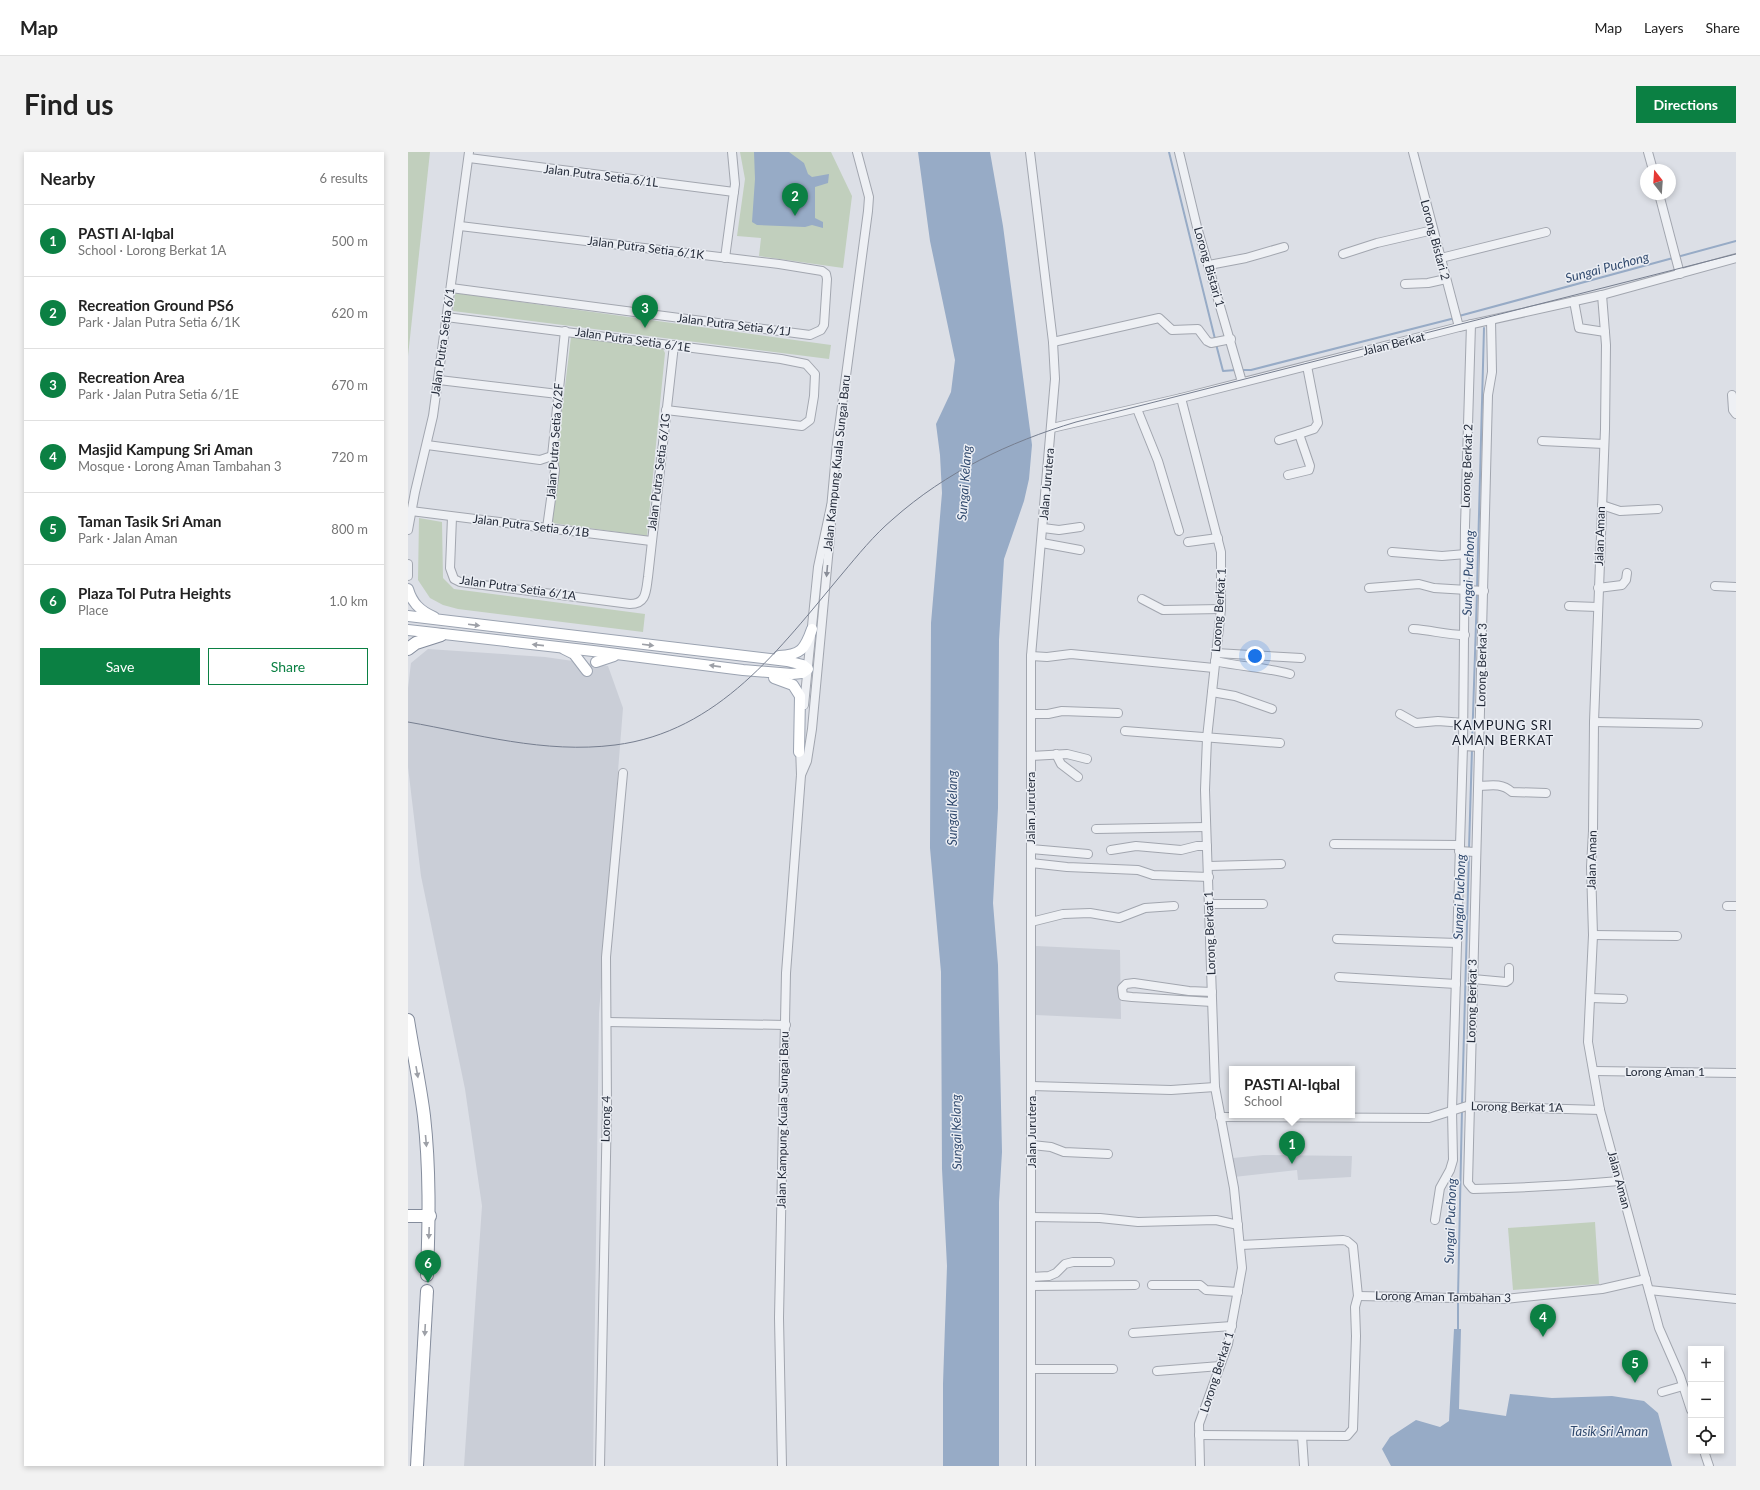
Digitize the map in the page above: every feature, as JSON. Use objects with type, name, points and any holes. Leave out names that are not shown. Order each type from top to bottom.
[{"type":"highway","points":[[408,649],[416,643],[441,635]]},
{"type":"highway","points":[[408,1020],[424,1116],[429,1166],[430,1216],[428,1276]]},
{"type":"highway","points":[[408,1216],[430,1216]]},
{"type":"highway","points":[[417,1466],[427,1291]]},
{"type":"main road","points":[[408,589],[412,600],[423,612],[446,622]]},
{"type":"main road","points":[[408,616],[446,622],[788,661],[803,665],[808,670],[802,674],[743,670],[622,654],[441,635],[408,630]]},
{"type":"main road","points":[[741,655],[795,654],[801,651],[807,643],[812,629]]},
{"type":"main road","points":[[580,637],[592,651]]},
{"type":"main road","points":[[592,651],[610,640]]},
{"type":"main road","points":[[561,648],[574,654],[587,671]]},
{"type":"main road","points":[[596,662],[606,657],[622,654]]},
{"type":"main road","points":[[743,670],[785,680],[793,685],[797,690],[800,696],[799,752]]},
{"type":"street","points":[[725,258],[736,184],[732,152]]},
{"type":"street","name":"Jalan Kampung Kuala Sungai Baru","points":[[801,775],[807,760],[810,742],[837,443],[868,211],[869,197],[858,152]]},
{"type":"street","name":"Jalan Jurutera","points":[[1030,152],[1053,342],[1055,379],[1052,428],[1031,656],[1031,1466]]},
{"type":"street","name":"Lorong Bistari 1","points":[[1178,152],[1241,379]]},
{"type":"street","name":"Lorong Bistari 2","points":[[1413,152],[1453,310],[1458,324]]},
{"type":"street","points":[[1648,152],[1651,164]]},
{"type":"street","name":"Jalan Putra Setia 6/1L","points":[[469,155],[734,192]]},
{"type":"street","name":"Jalan Putra Setia 6/1","points":[[408,530],[427,445],[439,380],[446,317],[469,155]]},
{"type":"street","points":[[1661,200],[1680,274]]},
{"type":"street","name":"Jalan Putra Setia 6/1K","points":[[460,226],[779,264],[822,271],[826,274],[827,279]]},
{"type":"street","points":[[1343,254],[1377,243],[1433,230]]},
{"type":"street","points":[[1441,258],[1546,232]]},
{"type":"street","points":[[1209,265],[1246,258],[1284,247]]},
{"type":"street","name":"Jalan Berkat","points":[[1052,428],[1181,398],[1241,379],[1307,366],[1458,324],[1470,324],[1491,320],[1602,295],[1736,258]]},
{"type":"street","name":"Jalan Putra Setia 6/1J","points":[[450,288],[816,334],[824,325],[827,279]]},
{"type":"street","points":[[1405,284],[1428,283],[1446,279]]},
{"type":"street","name":"Jalan Aman","points":[[1602,295],[1605,332],[1604,444],[1594,722],[1593,831],[1590,867],[1593,935],[1588,1042],[1600,1110],[1659,1328],[1688,1401]]},
{"type":"street","points":[[1574,301],[1579,328],[1605,332]]},
{"type":"street","name":"Jalan Putra Setia 6/1E","points":[[446,317],[674,345],[806,364],[815,374],[814,396],[810,420],[802,426],[666,410]]},
{"type":"street","points":[[1053,342],[1159,318],[1172,330],[1198,329],[1207,341],[1211,343],[1231,339]]},
{"type":"street","name":"Lorong Berkat 3","points":[[1491,320],[1492,372],[1488,395],[1482,591],[1479,786],[1475,852],[1468,1106],[1468,1183],[1473,1190],[1527,1186],[1553,1187],[1620,1182]]},
{"type":"street","name":"Lorong Berkat 2","points":[[1435,1220],[1440,1188],[1450,1170],[1453,1160],[1455,1109],[1459,848],[1464,723],[1465,634],[1468,590],[1466,554],[1470,324]]},
{"type":"street","name":"Jalan Putra Setia 6/2F","points":[[547,528],[555,470],[552,456],[565,331]]},
{"type":"street","name":"Jalan Putra Setia 6/1G","points":[[644,599],[674,345]]},
{"type":"street","points":[[1279,440],[1314,429],[1318,423],[1307,366]]},
{"type":"street","points":[[439,380],[558,394]]},
{"type":"street","points":[[1732,395],[1733,410],[1736,414]]},
{"type":"street","name":"Lorong Berkat 1","points":[[1181,398],[1221,552],[1221,609],[1207,738],[1205,790],[1206,827],[1209,866],[1215,1087],[1234,1188],[1241,1245],[1242,1268],[1232,1326],[1220,1366],[1199,1424],[1200,1466]]},
{"type":"street","points":[[1137,409],[1158,461],[1178,531]]},
{"type":"street","points":[[1288,475],[1309,470],[1310,466],[1299,434]]},
{"type":"street","points":[[1542,441],[1604,444]]},
{"type":"street","points":[[427,445],[540,460],[552,456]]},
{"type":"street","points":[[1602,505],[1620,511],[1658,509]]},
{"type":"street","name":"Jalan Kampung Kuala Sungai Baru","points":[[782,1466],[779,1304],[787,966],[801,775],[799,752],[818,567],[831,506]]},
{"type":"street","name":"Jalan Putra Setia 6/1B","points":[[412,511],[651,541]]},
{"type":"street","name":"Jalan Putra Setia 6/1A","points":[[452,517],[450,568],[454,579],[460,582],[630,604],[636,604],[644,599]]},
{"type":"street","points":[[1043,528],[1059,530],[1080,527]]},
{"type":"street","points":[[1188,542],[1218,538]]},
{"type":"street","points":[[1042,543],[1080,550]]},
{"type":"street","points":[[1392,552],[1442,556],[1466,554]]},
{"type":"street","points":[[408,564],[408,576]]},
{"type":"street","points":[[1598,588],[1622,585],[1626,580],[1627,573]]},
{"type":"street","points":[[1369,588],[1420,584],[1434,588],[1482,591]]},
{"type":"street","points":[[1715,586],[1736,587]]},
{"type":"street","points":[[1142,599],[1163,610],[1221,609]]},
{"type":"street","points":[[810,742],[812,678],[808,670],[816,653],[820,613],[824,600]]},
{"type":"street","points":[[1569,606],[1598,607]]},
{"type":"street","points":[[1413,629],[1428,630],[1448,635],[1465,634]]},
{"type":"street","points":[[1031,656],[1046,657],[1070,654],[1215,660],[1301,658]]},
{"type":"street","points":[[1215,660],[1235,665],[1267,668],[1290,674]]},
{"type":"street","points":[[1212,692],[1234,696],[1272,709]]},
{"type":"street","points":[[1031,714],[1048,714],[1062,711],[1118,713]]},
{"type":"street","points":[[1400,714],[1416,723],[1451,721],[1464,723]]},
{"type":"street","points":[[1594,722],[1698,724]]},
{"type":"street","points":[[1126,731],[1280,743]]},
{"type":"street","points":[[1463,746],[1480,748]]},
{"type":"street","points":[[1056,754],[1061,764],[1067,770],[1078,776]]},
{"type":"street","points":[[1031,756],[1072,754],[1087,760]]},
{"type":"street","name":"Lorong 4","points":[[600,1466],[607,1022],[606,957],[623,773]]},
{"type":"street","points":[[1479,786],[1496,784],[1506,787],[1512,792],[1546,793]]},
{"type":"street","points":[[1096,829],[1206,827]]},
{"type":"street","points":[[1334,844],[1459,848],[1475,852]]},
{"type":"street","points":[[1111,850],[1136,846],[1180,850],[1207,846]]},
{"type":"street","points":[[1031,849],[1088,854]]},
{"type":"street","points":[[1031,863],[1067,867],[1138,870],[1153,875],[1209,877]]},
{"type":"street","points":[[1209,866],[1281,864]]},
{"type":"street","points":[[1458,890],[1474,891]]},
{"type":"street","points":[[1210,904],[1263,904]]},
{"type":"street","points":[[1031,922],[1063,914],[1090,913],[1119,918],[1145,908],[1174,906]]},
{"type":"street","points":[[1727,906],[1736,906]]},
{"type":"street","points":[[1593,935],[1677,936]]},
{"type":"street","points":[[1337,939],[1458,942]]},
{"type":"street","points":[[1472,979],[1508,981],[1509,968]]},
{"type":"street","points":[[1339,977],[1456,984]]},
{"type":"street","points":[[1212,992],[1189,991],[1134,983],[1126,984],[1122,988],[1123,996],[1212,1002]]},
{"type":"street","points":[[1590,998],[1623,1000]]},
{"type":"street","points":[[607,1022],[786,1025]]},
{"type":"street","name":"Lorong Aman 1","points":[[1594,1071],[1736,1073]]},
{"type":"street","points":[[1032,1086],[1171,1090],[1215,1087]]},
{"type":"street","name":"Lorong Berkat 1A","points":[[1355,1118],[1429,1118],[1468,1106],[1600,1110]]},
{"type":"street","name":"Lorong Berkat 1A","points":[[1220,1117],[1229,1117]]},
{"type":"street","points":[[1032,1145],[1051,1147],[1064,1152],[1108,1154]]},
{"type":"street","points":[[1031,1217],[1100,1218],[1138,1222],[1216,1220],[1238,1225]]},
{"type":"street","name":"Lorong Aman Tambahan 3","points":[[1199,1435],[1347,1436],[1353,1429],[1356,1336],[1355,1307],[1358,1296],[1354,1251],[1347,1241],[1241,1245]]},
{"type":"street","points":[[1031,1277],[1056,1274],[1065,1264],[1073,1262],[1110,1262]]},
{"type":"street","name":"Lorong Aman Tambahan 3","points":[[1358,1296],[1504,1300],[1602,1289],[1646,1279]]},
{"type":"street","points":[[1152,1284],[1200,1285],[1206,1290],[1238,1292]]},
{"type":"street","points":[[1031,1286],[1135,1285]]},
{"type":"street","points":[[1649,1290],[1736,1299]]},
{"type":"street","points":[[1133,1334],[1232,1326]]},
{"type":"street","points":[[1157,1371],[1220,1366]]},
{"type":"street","points":[[1031,1369],[1113,1369]]},
{"type":"street","points":[[1662,1392],[1683,1386]]},
{"type":"street","points":[[1302,1436],[1304,1466]]},
{"type":"street","points":[[1705,1454],[1709,1466]]},
{"type":"shaded area","points":[[428,649],[545,657],[608,666],[623,708],[599,1013],[593,1466],[464,1466],[482,1206],[465,1089],[421,876],[408,767],[408,688],[411,663]]},
{"type":"shaded area","points":[[1036,946],[1120,950],[1121,1019],[1036,1015]]},
{"type":"shaded area","points":[[1263,1155],[1352,1156],[1351,1177],[1298,1180],[1297,1170],[1234,1177],[1233,1158]]},
{"type":"green space","points":[[408,152],[430,152],[408,356]]},
{"type":"green space","points":[[740,152],[831,152],[852,196],[843,268],[759,256],[761,238],[737,236],[745,179]]},
{"type":"green space","points":[[455,293],[831,345],[829,359],[453,311]]},
{"type":"green space","points":[[571,337],[659,347],[663,349],[665,353],[647,536],[552,523],[559,461],[557,452]]},
{"type":"green space","points":[[419,518],[442,522],[443,578],[454,589],[645,614],[643,632],[458,609],[443,605],[430,598],[418,580]]},
{"type":"green space","points":[[1595,1222],[1599,1284],[1513,1290],[1508,1228]]},
{"type":"water","points":[[754,152],[789,152],[804,163],[808,174],[812,177],[829,174],[828,183],[815,187],[815,218],[823,222],[823,228],[812,225],[805,227],[757,225],[752,222],[755,179]]},
{"type":"water","name":"Sungai Kelang","points":[[918,152],[990,152],[1003,226],[1032,445],[1029,479],[1024,501],[1004,559],[999,640],[998,808],[993,903],[998,965],[1002,1152],[999,1202],[999,1466],[943,1466],[943,1384],[947,1266],[942,1169],[941,972],[930,848],[931,623],[942,493],[940,455],[936,424],[951,392],[955,360],[930,241]]},
{"type":"water","name":"Tasik Sri Aman","points":[[1454,1329],[1461,1329],[1459,1409],[1506,1416],[1510,1394],[1552,1398],[1612,1396],[1644,1401],[1658,1413],[1672,1466],[1391,1466],[1382,1449],[1390,1437],[1416,1420],[1440,1427],[1449,1421]]},
{"type":"waterway","points":[[1169,152],[1215,339]]},
{"type":"waterway","name":"Sungai Puchong","points":[[1677,257],[1736,241]]},
{"type":"waterway","name":"Sungai Puchong","points":[[1459,316],[1673,258]]},
{"type":"waterway","points":[[1240,370],[1251,370],[1455,318]]},
{"type":"waterway","name":"Sungai Puchong","points":[[1477,589],[1484,328]]},
{"type":"waterway","points":[[1216,344],[1223,371],[1236,370]]},
{"type":"waterway","name":"Sungai Puchong","points":[[1472,745],[1477,593]]},
{"type":"waterway","name":"Sungai Puchong","points":[[1469,849],[1472,749]]},
{"type":"waterway","name":"Sungai Puchong","points":[[1462,1105],[1469,853]]},
{"type":"waterway","name":"Sungai Puchong","points":[[1458,1297],[1462,1109]]},
{"type":"waterway","name":"Sungai Puchong","points":[[1458,1301],[1458,1331]]},
{"type":"tram line","points":[[408,722],[485,737],[537,745],[563,747],[615,745],[652,737],[686,723],[716,705],[744,682],[795,630],[873,538],[913,502],[979,460],[1003,449],[1076,422],[1736,254]]},
{"type":"place","name":"Recreation Ground PS6","points":[[795,216]]},
{"type":"place","name":"Recreation Area","points":[[645,328]]},
{"type":"place","name":"PASTI Al-Iqbal","points":[[1292,1164]]},
{"type":"place","name":"Plaza Tol Putra Heights","points":[[428,1283]]},
{"type":"place","name":"Masjid Kampung Sri Aman","points":[[1543,1337]]},
{"type":"place","name":"Taman Tasik Sri Aman","points":[[1635,1383]]},
{"type":"district","name":"KAMPUNG SRI AMAN BERKAT","points":[[1503,732]]}]
